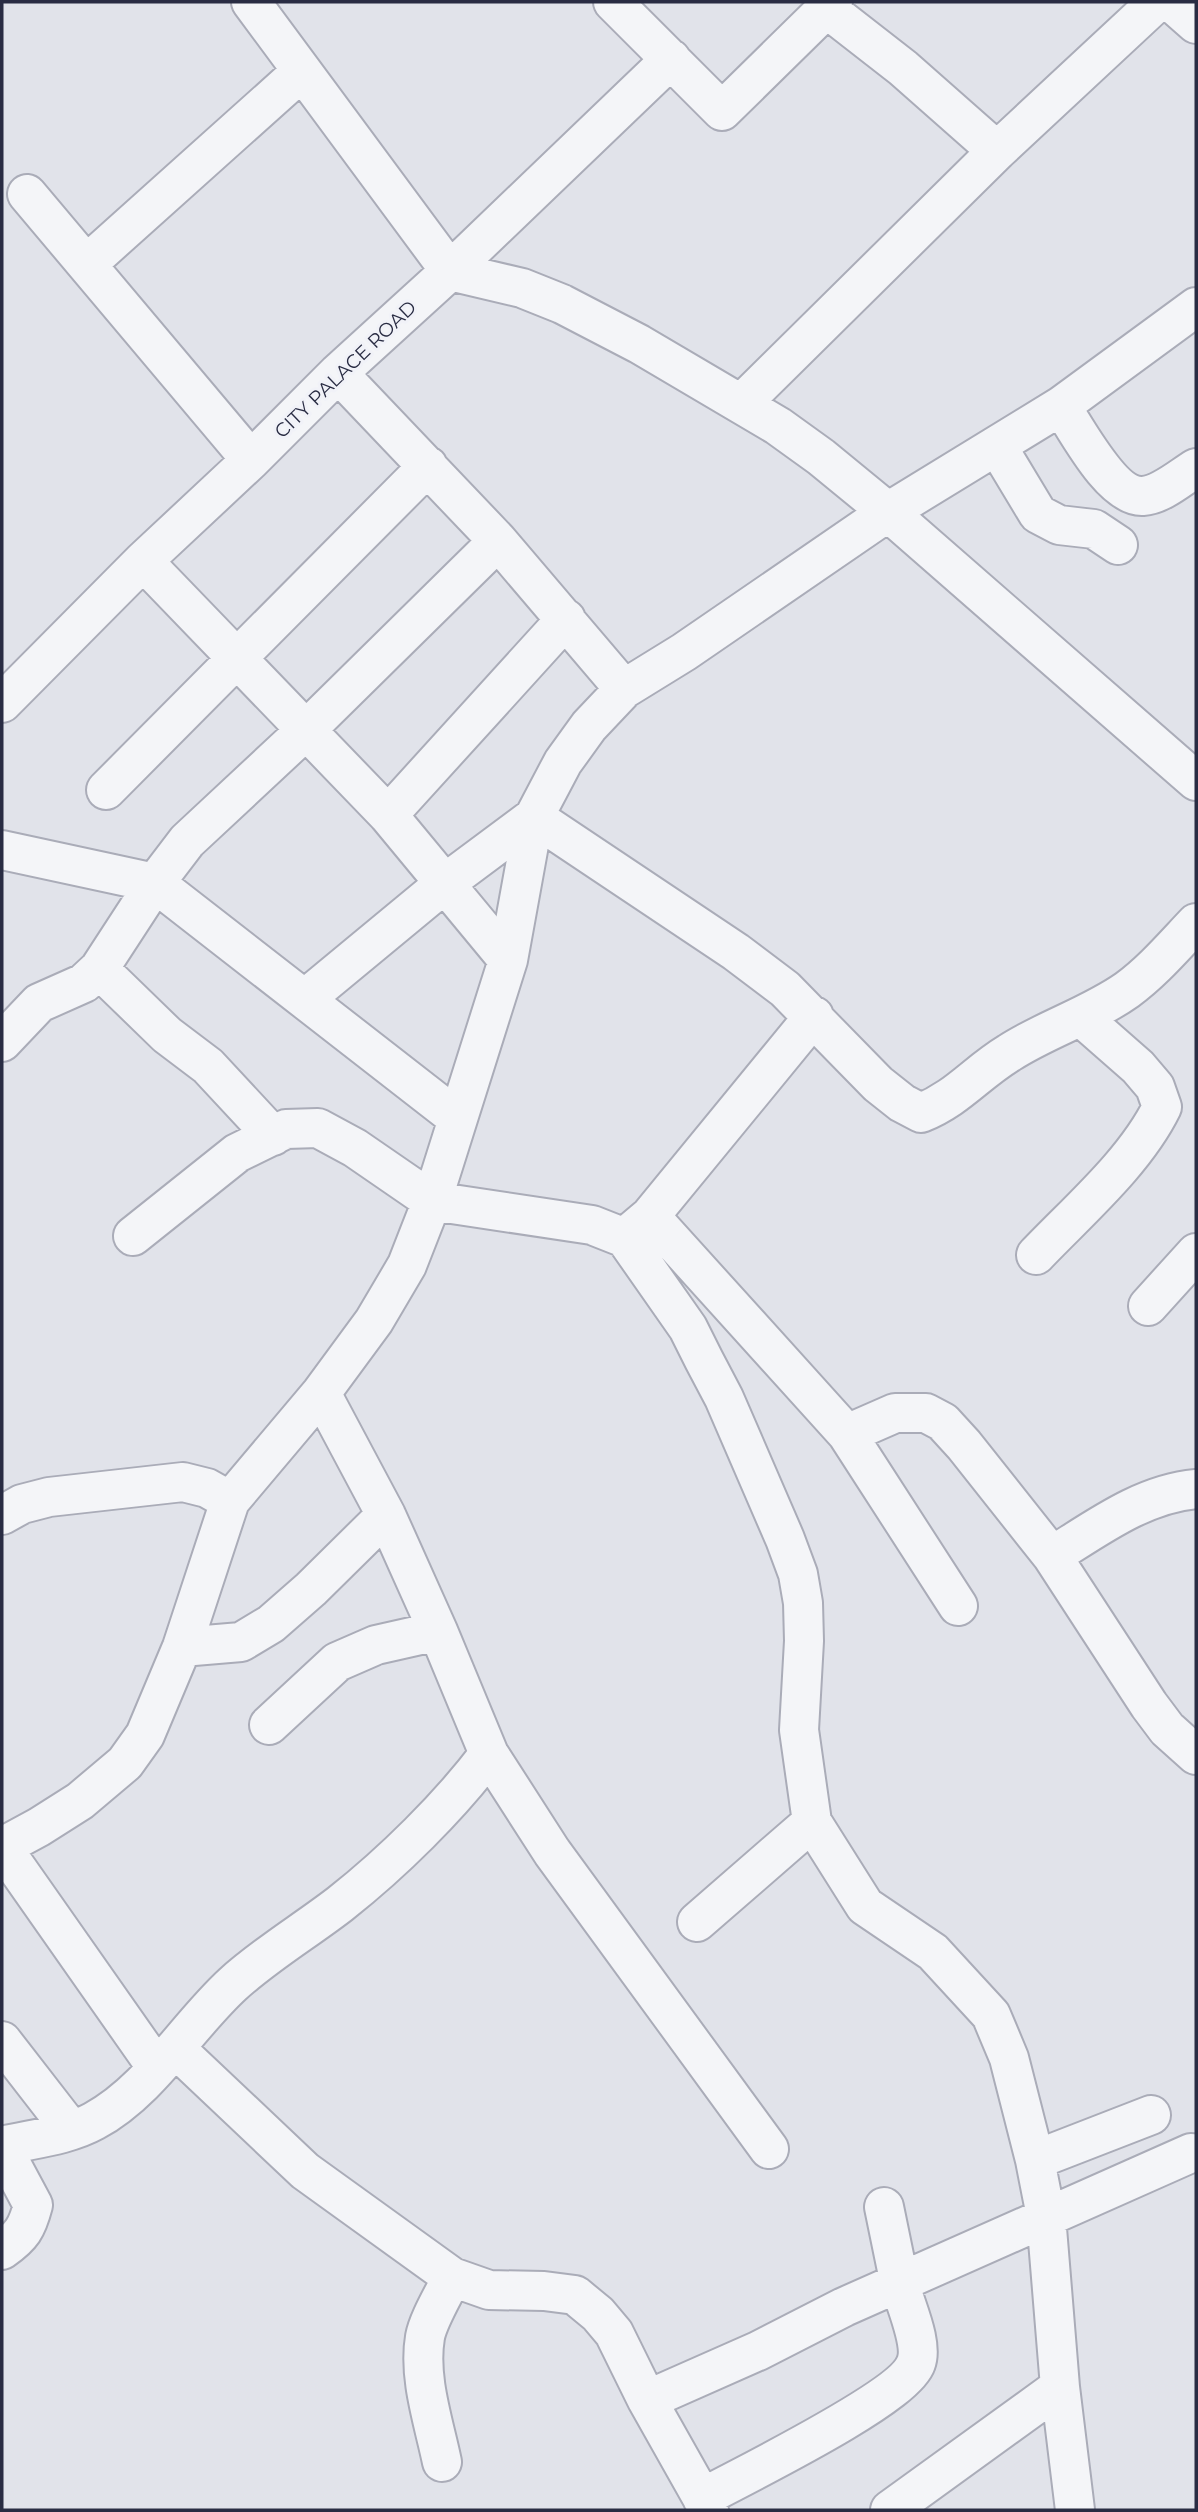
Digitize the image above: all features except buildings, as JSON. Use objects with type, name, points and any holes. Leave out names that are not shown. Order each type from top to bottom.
[{"type":"street","points":[[251,2],[450,271],[522,288],[562,304],[742,403],[821,457],[888,512],[1196,781]]},
{"type":"street","points":[[742,403],[997,151],[1157,2]]},
{"type":"street","points":[[1171,2],[1196,24]]},
{"type":"street","points":[[620,4],[722,111],[830,5],[997,151]]},
{"type":"street","name":"CITY PALACE ROAD","points":[[2,702],[338,373],[450,271],[671,59]]},
{"type":"street","points":[[87,264],[301,72]]},
{"type":"street","points":[[27,194],[251,460]]},
{"type":"street","points":[[884,2207],[899,2283],[917,2343],[916,2363],[901,2383],[873,2405],[706,2504],[647,2400],[614,2333],[598,2314],[575,2295],[544,2291],[489,2290],[452,2277],[305,2171],[166,2058],[2,1847],[80,1801],[125,1763],[145,1735],[182,1647],[230,1501],[321,1393],[374,1321],[407,1265],[432,1201],[508,960],[534,817],[563,762],[589,726],[624,689],[684,652],[888,512],[1061,407],[1191,322]]},
{"type":"street","points":[[338,373],[498,541],[624,689]]},
{"type":"street","points":[[1061,407],[1111,481],[1129,494],[1145,496],[1166,487],[1196,468]]},
{"type":"street","points":[[997,446],[1038,514],[1059,525],[1094,529],[1118,545]]},
{"type":"street","points":[[106,790],[428,466]]},
{"type":"street","points":[[2,1042],[39,1003],[84,983],[99,969],[155,883],[187,841],[305,731],[498,541]]},
{"type":"street","points":[[143,561],[388,815],[508,960]]},
{"type":"street","points":[[388,815],[566,619]]},
{"type":"street","points":[[305,999],[444,884],[534,817]]},
{"type":"street","points":[[534,817],[736,952],[785,989],[878,1084],[902,1103],[921,1113],[943,1104],[1008,1053],[1081,1017],[1125,991],[1149,972],[1196,923]]},
{"type":"street","points":[[2,850],[155,883],[457,1118]]},
{"type":"street","points":[[99,969],[167,1035],[208,1066],[273,1136]]},
{"type":"street","points":[[637,1227],[814,1016]]},
{"type":"street","points":[[1036,1255],[1127,1160],[1153,1126],[1162,1107],[1155,1087],[1138,1067],[1081,1017]]},
{"type":"street","points":[[133,1236],[237,1153],[286,1129],[318,1128],[355,1148],[432,1201],[592,1225],[637,1227],[847,1434],[958,1606]]},
{"type":"street","points":[[637,1227],[709,1369],[798,1574],[803,1604],[804,1641],[799,1730],[812,1822],[865,1906],[933,1952],[991,2015],[1009,2058],[1046,2216],[1060,2387],[1075,2510]]},
{"type":"street","points":[[1147,1306],[1196,1253]]},
{"type":"street","points":[[321,1393],[386,1515],[489,1754],[552,1852],[769,2149]]},
{"type":"street","points":[[847,1434],[895,1413],[926,1413],[943,1422],[1052,1556],[1167,1729],[1196,1755]]},
{"type":"street","points":[[2,1515],[22,1504],[49,1497],[183,1482],[206,1488],[230,1501]]},
{"type":"street","points":[[1052,1556],[1124,1511],[1159,1496],[1196,1489]]},
{"type":"street","points":[[182,1647],[241,1642],[271,1624],[311,1590],[386,1515]]},
{"type":"street","points":[[270,1725],[337,1662],[376,1645],[438,1631]]},
{"type":"street","points":[[2,2249],[18,2239],[28,2224],[33,2205],[2,2147],[71,2130],[94,2121],[118,2104],[166,2058],[201,2015],[234,1982],[374,1876],[464,1788],[489,1754]]},
{"type":"street","points":[[697,1922],[812,1822]]},
{"type":"street","points":[[2,2041],[71,2130]]},
{"type":"street","points":[[1035,2160],[1151,2115]]},
{"type":"street","points":[[647,2400],[758,2351],[844,2307],[1191,2153]]},
{"type":"street","points":[[442,2462],[428,2398],[424,2362],[425,2335],[452,2277]]},
{"type":"street","points":[[890,2510],[1060,2387]]}]
